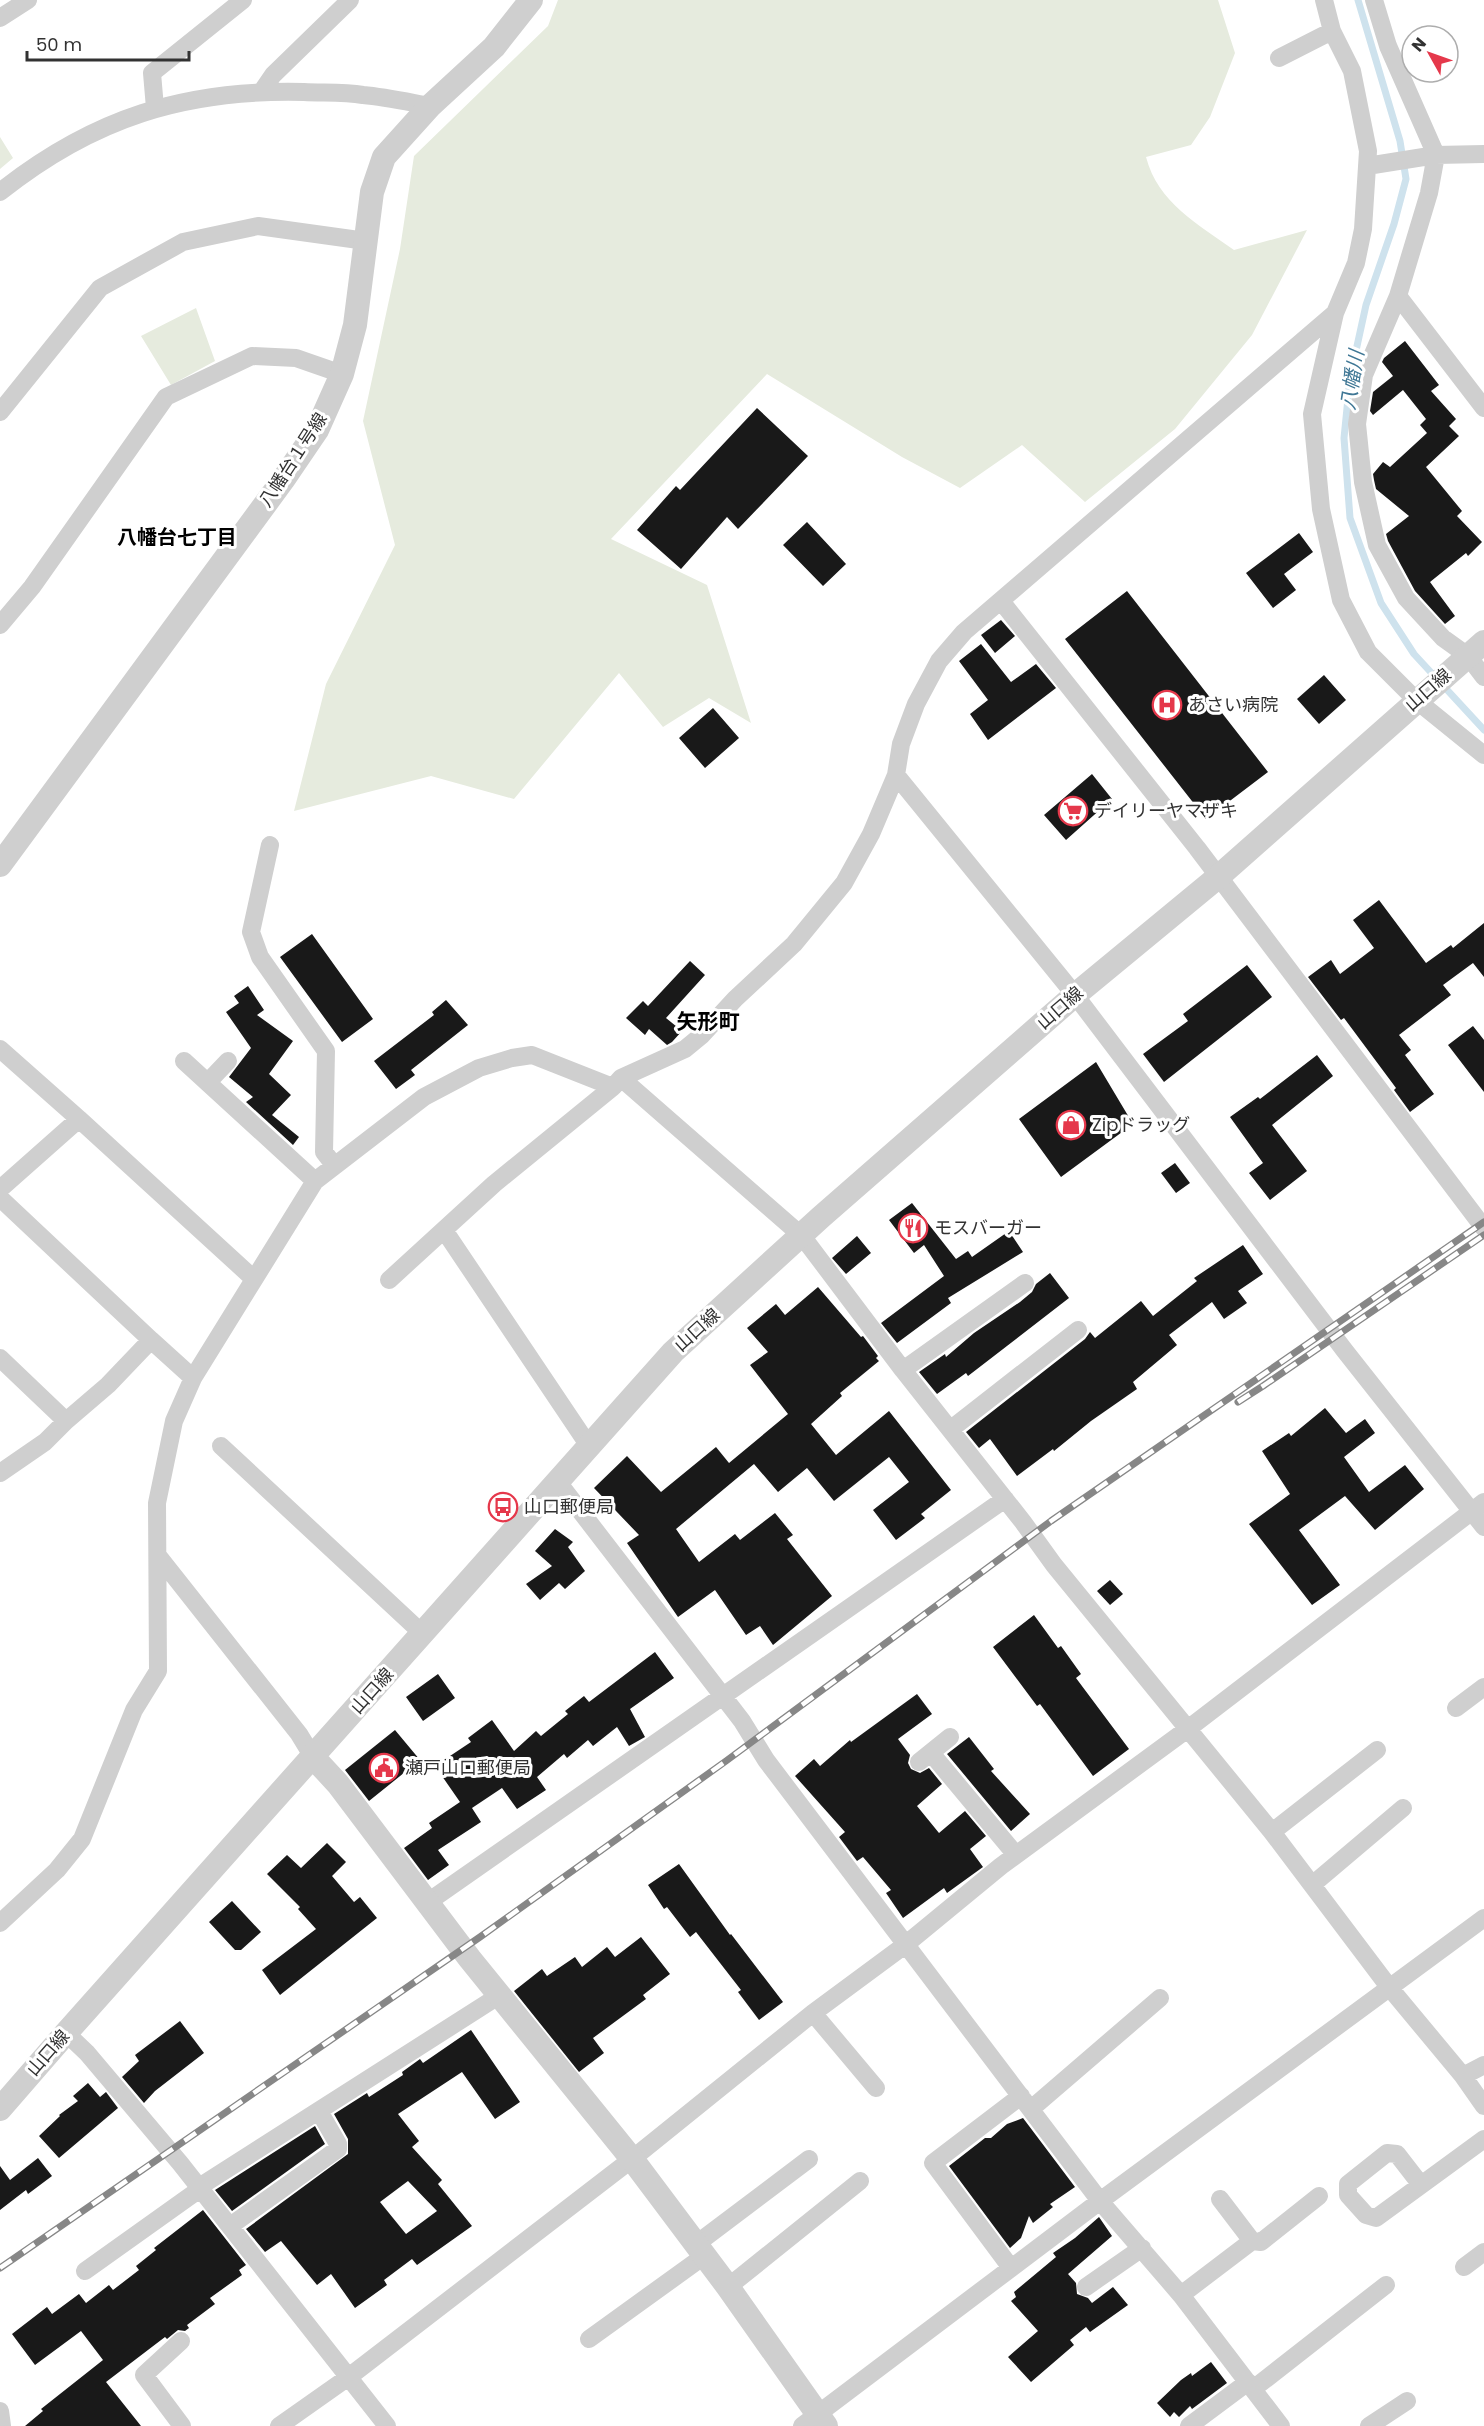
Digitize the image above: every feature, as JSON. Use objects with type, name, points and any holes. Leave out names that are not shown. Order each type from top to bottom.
[{"type":"street","points":[[0,18],[28,0]]},
{"type":"street","points":[[155,108],[152,73],[243,0]]},
{"type":"street","points":[[262,91],[273,75],[350,0]]},
{"type":"street","name":"八幡台１号線","points":[[0,865],[317,430],[342,374],[355,325],[372,192],[384,157],[430,106],[494,47],[531,0]]},
{"type":"street","points":[[1324,0],[1332,31],[1352,71],[1368,152],[1363,230],[1356,263],[1335,314],[1312,414],[1321,509],[1341,600],[1368,652],[1484,755]]},
{"type":"street","points":[[1374,0],[1388,46],[1436,155],[1429,193],[1398,296],[1364,375],[1357,424],[1363,482],[1377,545],[1406,598],[1443,638],[1469,655],[1484,677]]},
{"type":"street","points":[[1279,58],[1332,31]]},
{"type":"street","points":[[0,192],[27,170],[85,136],[155,108],[195,98],[262,91],[362,94],[430,106]]},
{"type":"street","points":[[1367,166],[1436,155],[1484,154]]},
{"type":"street","points":[[0,412],[100,288],[183,242],[258,226],[366,241]]},
{"type":"street","points":[[1398,296],[1484,408]]},
{"type":"street","points":[[389,1280],[494,1184],[617,1082],[685,1049],[794,944],[844,883],[872,834],[896,775],[901,744],[916,704],[939,661],[964,632],[1335,314]]},
{"type":"street","points":[[0,625],[32,587],[166,397],[252,356],[296,358],[342,374]]},
{"type":"street","points":[[1001,601],[1218,877],[1484,1228]]},
{"type":"street","name":"山口線","points":[[0,2109],[66,2032],[673,1352],[802,1236],[821,1216],[1075,994],[1218,877],[1469,655]]},
{"type":"street","points":[[896,775],[1075,994],[1345,1351],[1478,1507],[1484,1527]]},
{"type":"street","points":[[270,845],[251,932],[260,957],[326,1051],[324,1152],[334,1165]]},
{"type":"street","points":[[0,1049],[254,1279]]},
{"type":"street","points":[[0,1923],[57,1870],[82,1839],[134,1710],[158,1671],[157,1503],[174,1421],[193,1378],[315,1181],[424,1097],[479,1068],[512,1058],[532,1055],[617,1082],[802,1236],[1054,1564],[1272,1832],[1389,1988],[1463,2076],[1484,2106]]},
{"type":"street","points":[[184,1061],[315,1181]]},
{"type":"street","points":[[208,1082],[228,1061]]},
{"type":"street","points":[[0,1189],[79,1119]]},
{"type":"street","points":[[0,1198],[193,1378]]},
{"type":"street","points":[[444,1230],[589,1446]]},
{"type":"street","points":[[903,1370],[1003,1290],[1026,1282]]},
{"type":"street","points":[[951,1429],[1055,1336],[1078,1330]]},
{"type":"street","points":[[0,1473],[45,1442],[108,1385],[151,1340]]},
{"type":"street","points":[[0,1358],[66,1421]]},
{"type":"street","points":[[221,1446],[423,1634]]},
{"type":"street","points":[[558,1482],[742,1721],[766,1760],[1100,2201],[1181,2295],[1281,2426]]},
{"type":"street","points":[[428,1902],[1005,1499]]},
{"type":"street","points":[[279,2426],[350,2376],[632,2159],[813,2013],[906,1945],[1016,1855],[1189,1728],[1478,1507]]},
{"type":"street","points":[[159,1557],[299,1734],[313,1757],[338,1784],[500,1995],[632,2159],[728,2287],[815,2422],[1011,2268],[1484,1918]]},
{"type":"street","points":[[1455,1708],[1484,1687]]},
{"type":"street","points":[[950,1737],[925,1758],[1016,1855]]},
{"type":"street","points":[[1272,1832],[1377,1750]]},
{"type":"street","points":[[1312,1885],[1403,1808]]},
{"type":"street","points":[[85,2271],[200,2188],[500,1995]]},
{"type":"street","points":[[1011,2268],[933,2163],[1026,2103],[1160,1998]]},
{"type":"street","points":[[813,2013],[876,2088]]},
{"type":"street","points":[[66,2032],[87,2053],[200,2188],[387,2426]]},
{"type":"street","points":[[1463,2076],[1484,2065]]},
{"type":"street","points":[[230,2226],[338,2149],[338,2144],[319,2111]]},
{"type":"street","points":[[1421,2186],[1484,2139]]},
{"type":"street","points":[[589,2339],[809,2159]]},
{"type":"street","points":[[728,2287],[860,2181]]},
{"type":"street","points":[[1181,2295],[1252,2241],[1261,2242],[1319,2196]]},
{"type":"street","points":[[1220,2199],[1252,2241]]},
{"type":"street","points":[[1086,2287],[1142,2248]]},
{"type":"street","points":[[1464,2267],[1484,2252]]},
{"type":"street","points":[[1190,2426],[1251,2386],[1386,2285]]},
{"type":"street","points":[[181,2341],[144,2375],[183,2426]]},
{"type":"street","points":[[1369,2426],[1407,2401]]},
{"type":"street","points":[[0,2411],[2,2426]]},
{"type":"shaded area","points":[[558,0],[1218,0],[1235,53],[1210,117],[1191,145],[1146,157],[1152,173],[1160,187],[1181,211],[1234,250],[1307,230],[1252,335],[1175,429],[1085,502],[1022,445],[960,488],[902,457],[767,374],[611,539],[707,585],[751,723],[709,698],[663,727],[619,673],[514,799],[431,776],[294,811],[326,684],[395,545],[363,421],[400,249],[414,156],[548,26]]},
{"type":"shaded area","points":[[0,137],[13,158],[0,169]]},
{"type":"shaded area","points":[[196,308],[215,361],[171,385],[141,336]]},
{"type":"building","points":[[1405,341],[1439,385],[1431,391],[1456,419],[1449,426],[1459,436],[1426,467],[1462,511],[1457,516],[1482,542],[1468,556],[1466,553],[1430,582],[1455,616],[1445,624],[1415,591],[1388,541],[1386,534],[1409,516],[1376,489],[1373,474],[1383,462],[1390,467],[1427,433],[1420,425],[1426,419],[1403,390],[1373,415],[1370,411],[1373,392],[1393,376],[1382,362],[1384,358]]},
{"type":"building","points":[[757,408],[808,456],[738,529],[727,517],[681,569],[637,530],[676,486],[680,490]]},
{"type":"building","points":[[807,522],[846,564],[823,586],[783,545]]},
{"type":"building","points":[[1299,533],[1313,552],[1284,574],[1296,590],[1273,608],[1246,573]]},
{"type":"building","name":"あさい病院","points":[[1127,591],[1268,772],[1206,819],[1065,639]]},
{"type":"building","points":[[1001,620],[1015,636],[995,653],[981,635]]},
{"type":"building","points":[[981,644],[1011,682],[1036,664],[1056,688],[988,740],[970,714],[988,700],[959,661]]},
{"type":"building","points":[[1324,675],[1346,700],[1319,724],[1297,699]]},
{"type":"building","points":[[713,708],[739,738],[705,768],[679,738]]},
{"type":"building","points":[[1092,774],[1112,799],[1066,840],[1044,815]]},
{"type":"building","points":[[1379,900],[1426,963],[1451,945],[1453,948],[1484,923],[1484,977],[1473,963],[1443,985],[1451,995],[1399,1035],[1411,1050],[1405,1055],[1434,1094],[1410,1112],[1394,1090],[1396,1088],[1344,1018],[1341,1020],[1308,977],[1331,960],[1340,974],[1374,948],[1353,920]]},
{"type":"building","points":[[312,934],[373,1019],[342,1042],[280,957]]},
{"type":"building","points":[[690,961],[705,975],[666,1018],[682,1031],[667,1045],[649,1029],[645,1035],[626,1018],[643,1001],[648,1006]]},
{"type":"building","points":[[1247,965],[1272,997],[1164,1082],[1143,1054],[1188,1021],[1183,1014]]},
{"type":"building","points":[[248,986],[264,1010],[257,1015],[293,1041],[269,1074],[291,1095],[272,1115],[299,1137],[293,1145],[246,1102],[253,1097],[229,1077],[251,1048],[226,1012],[239,1003],[234,996]]},
{"type":"building","points":[[446,1000],[468,1025],[411,1070],[415,1075],[396,1089],[374,1061],[434,1015],[432,1012]]},
{"type":"building","points":[[1473,1026],[1484,1040],[1484,1092],[1448,1045]]},
{"type":"building","points":[[1317,1055],[1333,1076],[1272,1125],[1307,1171],[1270,1200],[1249,1173],[1263,1163],[1230,1117],[1258,1097],[1260,1099]]},
{"type":"building","points":[[1096,1062],[1133,1124],[1061,1177],[1019,1119]]},
{"type":"building","points":[[1175,1163],[1190,1183],[1176,1193],[1161,1173]]},
{"type":"building","points":[[912,1203],[956,1259],[968,1251],[972,1257],[1009,1231],[1023,1252],[948,1298],[951,1303],[897,1343],[881,1323],[944,1276],[924,1245],[914,1253],[889,1220]]},
{"type":"building","points":[[857,1236],[871,1253],[846,1274],[832,1258]]},
{"type":"building","points":[[1243,1245],[1263,1274],[1238,1291],[1247,1303],[1224,1319],[1212,1302],[1169,1335],[1177,1345],[1133,1382],[1137,1389],[1017,1476],[990,1439],[979,1448],[966,1432],[1085,1339],[1090,1332],[1095,1338],[1141,1301],[1153,1316],[1197,1281],[1194,1278]]},
{"type":"building","points":[[1050,1273],[1069,1298],[968,1376],[966,1373],[937,1394],[919,1372],[945,1354],[946,1357],[974,1333],[1020,1302],[1032,1292],[1036,1284]]},
{"type":"building","points":[[818,1287],[861,1337],[863,1336],[878,1356],[876,1358],[879,1361],[840,1393],[842,1396],[811,1424],[836,1455],[889,1411],[951,1490],[921,1514],[925,1518],[896,1540],[873,1510],[909,1482],[889,1457],[834,1501],[807,1468],[778,1492],[754,1464],[676,1529],[699,1562],[735,1534],[740,1540],[775,1513],[793,1535],[787,1539],[832,1596],[773,1645],[760,1626],[746,1635],[715,1590],[678,1617],[627,1543],[639,1535],[594,1488],[627,1456],[661,1492],[716,1447],[729,1463],[788,1414],[750,1365],[768,1352],[747,1328],[776,1304],[785,1315]]},
{"type":"building","points":[[1325,1408],[1346,1433],[1365,1419],[1375,1433],[1344,1457],[1369,1492],[1405,1465],[1424,1489],[1375,1530],[1345,1496],[1299,1530],[1340,1585],[1312,1605],[1249,1524],[1290,1494],[1262,1451],[1289,1433],[1291,1436]]},
{"type":"building","points":[[555,1529],[573,1542],[568,1547],[585,1571],[565,1589],[559,1583],[540,1600],[526,1584],[552,1566],[535,1551]]},
{"type":"building","points":[[1110,1580],[1123,1594],[1110,1605],[1097,1591]]},
{"type":"building","points":[[1034,1615],[1058,1648],[1061,1646],[1081,1674],[1076,1678],[1129,1749],[1093,1776],[1040,1704],[1037,1706],[993,1647]]},
{"type":"building","points":[[655,1652],[674,1678],[630,1709],[645,1737],[629,1746],[617,1727],[593,1746],[588,1740],[567,1758],[564,1754],[537,1777],[546,1790],[517,1809],[502,1788],[472,1808],[481,1822],[438,1850],[449,1865],[428,1880],[404,1848],[432,1828],[429,1823],[460,1802],[435,1766],[471,1742],[468,1738],[492,1720],[514,1751],[536,1731],[541,1736],[568,1714],[565,1711],[584,1696],[589,1702]]},
{"type":"building","points":[[438,1674],[455,1698],[423,1721],[406,1697]]},
{"type":"building","points":[[917,1694],[932,1714],[898,1739],[910,1755],[908,1763],[911,1769],[920,1773],[929,1768],[942,1784],[917,1806],[939,1833],[965,1811],[986,1836],[970,1849],[983,1867],[947,1893],[944,1888],[903,1918],[886,1893],[891,1890],[863,1857],[857,1861],[839,1837],[845,1832],[795,1776],[814,1759],[820,1766],[850,1740],[851,1742]]},
{"type":"building","points":[[395,1730],[420,1760],[369,1801],[345,1770]]},
{"type":"building","points":[[969,1737],[994,1769],[991,1771],[1030,1814],[1011,1831],[947,1754]]},
{"type":"building","points":[[327,1843],[346,1862],[332,1876],[354,1902],[360,1897],[377,1918],[280,1995],[262,1970],[316,1929],[298,1909],[300,1907],[267,1874],[287,1855],[301,1868]]},
{"type":"building","points":[[679,1864],[730,1935],[783,2002],[759,2020],[738,1992],[741,1990],[696,1932],[690,1937],[667,1907],[664,1909],[648,1885]]},
{"type":"building","points":[[232,1901],[261,1932],[241,1950],[235,1950],[209,1922]]},
{"type":"building","points":[[641,1937],[670,1974],[643,1995],[646,1999],[593,2038],[604,2053],[579,2072],[514,1991],[542,1969],[547,1976],[575,1957],[582,1967],[607,1947],[615,1957]]},
{"type":"building","points":[[180,2021],[204,2053],[155,2091],[144,2103],[122,2077],[139,2061],[135,2055]]},
{"type":"building","points":[[471,2030],[520,2102],[495,2119],[462,2072],[398,2114],[419,2141],[412,2147],[442,2180],[438,2184],[472,2226],[417,2265],[412,2259],[384,2280],[387,2285],[355,2308],[331,2274],[317,2285],[281,2241],[265,2252],[246,2229],[348,2154],[348,2139],[334,2114],[367,2093],[369,2097],[403,2075],[402,2072],[420,2059],[423,2063]],"holes":[[[408,2181],[437,2211],[406,2234],[380,2202]]]},
{"type":"building","points":[[88,2083],[100,2097],[106,2092],[118,2108],[59,2158],[39,2136],[59,2115],[78,2101],[73,2096]]},
{"type":"building","points":[[1023,2118],[1075,2187],[1050,2204],[1053,2207],[1033,2223],[1029,2216],[1021,2238],[1010,2248],[949,2166],[985,2138],[991,2138],[1007,2124]]},
{"type":"building","points":[[315,2126],[325,2144],[232,2211],[215,2190]]},
{"type":"building","points":[[38,2158],[52,2176],[28,2194],[26,2190],[0,2210],[0,2166],[10,2180]]},
{"type":"building","points":[[203,2210],[246,2265],[239,2270],[242,2275],[210,2298],[215,2304],[187,2325],[189,2328],[185,2331],[178,2330],[167,2339],[165,2337],[106,2382],[141,2426],[25,2426],[43,2411],[41,2409],[103,2360],[81,2331],[35,2365],[12,2334],[47,2307],[52,2314],[79,2294],[86,2303],[109,2285],[113,2290],[139,2270],[136,2266],[156,2250],[154,2248]]},
{"type":"building","points":[[1099,2217],[1112,2236],[1068,2274],[1076,2283],[1077,2294],[1088,2298],[1092,2303],[1113,2287],[1128,2305],[1090,2332],[1086,2327],[1070,2340],[1074,2345],[1031,2382],[1008,2357],[1038,2331],[1011,2301],[1016,2297],[1014,2292],[1056,2257],[1053,2253]]},
{"type":"building","points":[[1211,2362],[1227,2383],[1192,2409],[1190,2406],[1179,2417],[1174,2412],[1170,2417],[1157,2403],[1181,2380],[1191,2373],[1192,2376]]},
{"type":"waterway","name":"八幡川","points":[[1358,0],[1400,141],[1406,179],[1394,224],[1366,305],[1350,378],[1344,438],[1350,518],[1381,603],[1414,654],[1484,730]]},
{"type":"railway","points":[[0,2268],[480,1937],[726,1761],[1051,1521],[1484,1222]]},
{"type":"railway","points":[[1238,1402],[1484,1235]]},
{"type":"place","name":"あさい病院","points":[[1167,705]]},
{"type":"place","name":"デイリーヤマザキ","points":[[1073,811]]},
{"type":"place","name":"Zipドラッグ","points":[[1071,1125]]},
{"type":"place","name":"モスバーガー","points":[[913,1228]]},
{"type":"place","name":"山口郵便局","points":[[503,1507]]},
{"type":"place","name":"瀬戸山口郵便局","points":[[384,1768]]},
{"type":"district","name":"八幡台七丁目","points":[[177,537]]},
{"type":"district","name":"矢形町","points":[[708,1022]]}]
